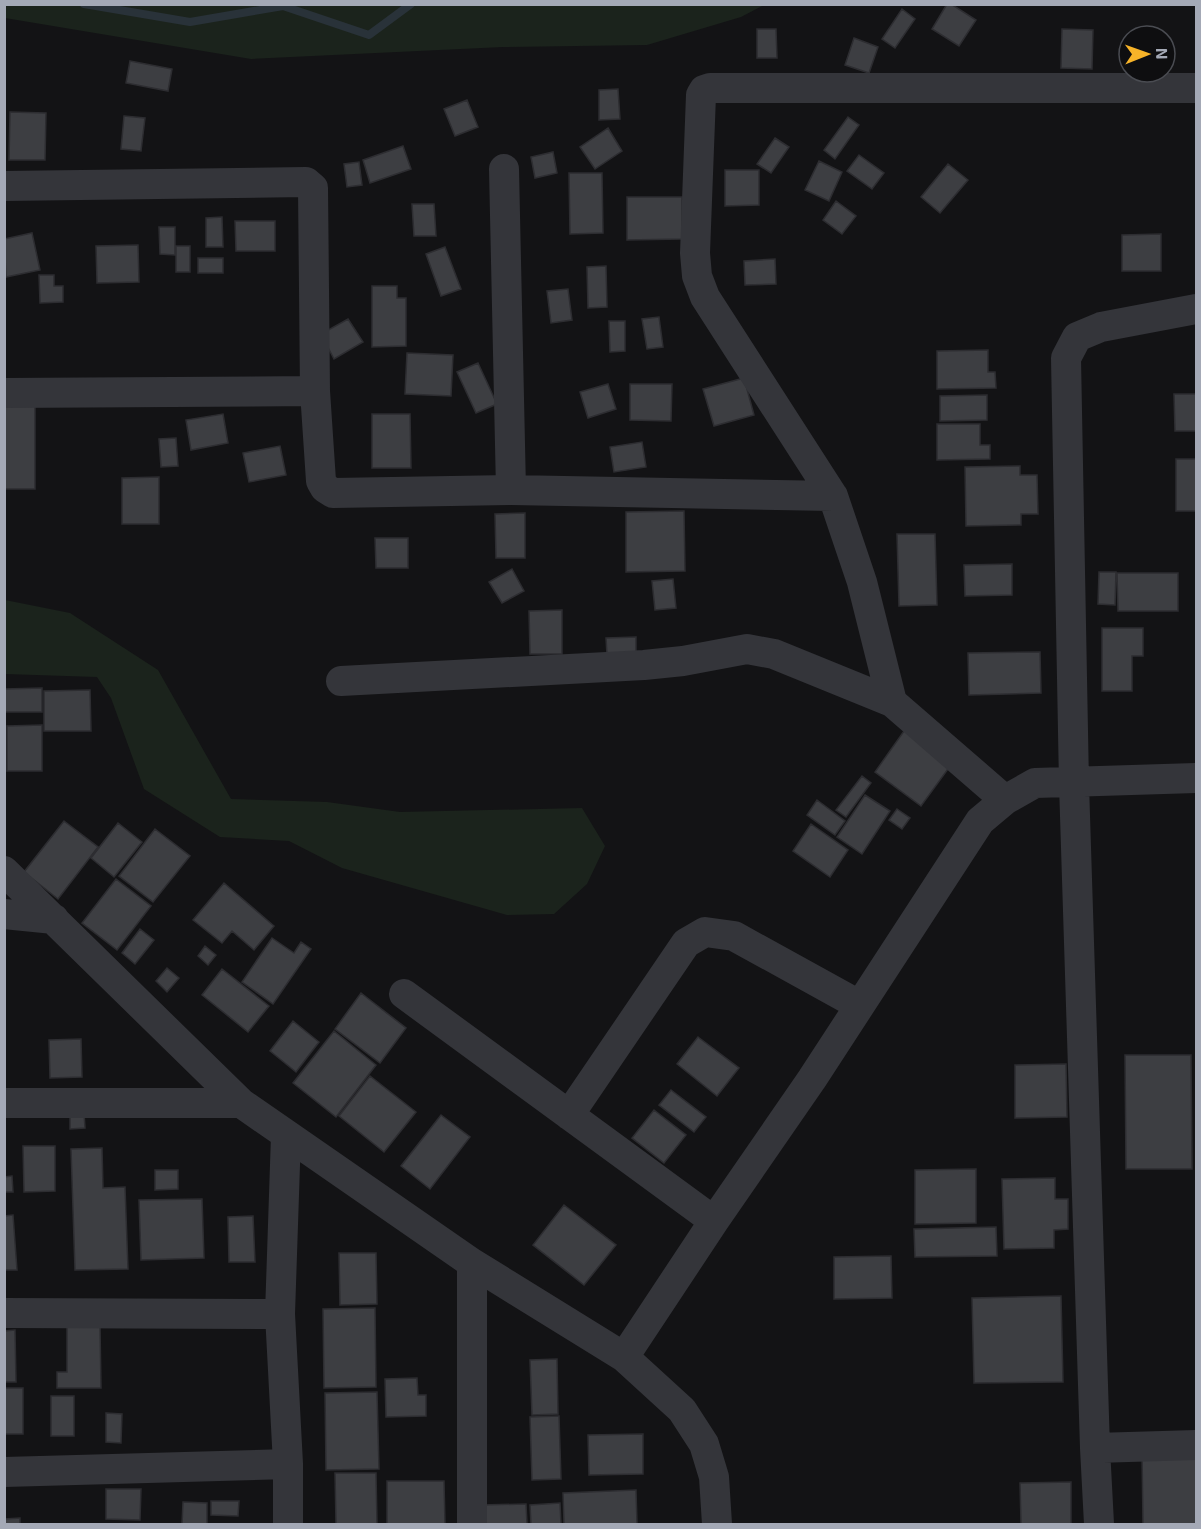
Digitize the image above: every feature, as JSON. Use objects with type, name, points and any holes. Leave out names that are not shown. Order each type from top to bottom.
[{"type":"street","points":[[892,702],[862,582],[833,496],[705,297],[697,276],[695,253],[701,95],[704,90],[1197,88]]},
{"type":"street","points":[[504,169],[511,490]]},
{"type":"street","points":[[4,186],[310,183],[313,188],[315,391],[321,481],[325,488],[333,493],[511,490],[833,496]]},
{"type":"street","points":[[1099,1524],[1074,784],[1066,358],[1077,337],[1101,327],[1197,309]]},
{"type":"street","points":[[4,393],[315,391]]},
{"type":"street","points":[[341,681],[644,665],[683,661],[747,649],[774,654],[892,702],[1005,800]]},
{"type":"street","points":[[624,1357],[812,1079],[980,821],[1005,800],[1035,783],[1074,784],[1197,778]]},
{"type":"street","points":[[4,871],[241,1103],[472,1263],[624,1357],[682,1410],[704,1444],[714,1477],[717,1524]]},
{"type":"street","points":[[4,915],[54,919]]},
{"type":"street","points":[[569,1115],[686,943],[705,932],[734,936],[859,1005]]},
{"type":"street","points":[[404,994],[714,1221]]},
{"type":"street","points":[[4,1103],[241,1103]]},
{"type":"street","points":[[286,1135],[280,1314],[288,1464],[288,1524]]},
{"type":"street","points":[[472,1263],[472,1524]]},
{"type":"street","points":[[4,1313],[280,1314]]},
{"type":"street","points":[[1095,1448],[1197,1445]]},
{"type":"street","points":[[4,1472],[288,1464]]},
{"type":"shaded area","points":[[4,5],[764,5],[741,17],[647,45],[503,47],[251,59],[5,18]]},
{"type":"shaded area","points":[[5,600],[70,613],[158,670],[231,799],[327,802],[400,812],[582,808],[605,846],[587,884],[554,914],[507,915],[342,868],[289,841],[220,837],[144,789],[111,698],[97,677],[5,674]]},
{"type":"building","points":[[947,4],[951,4],[976,20],[959,46],[932,29]]},
{"type":"building","points":[[902,9],[915,19],[895,48],[882,39]]},
{"type":"building","points":[[757,29],[776,29],[777,58],[757,58]]},
{"type":"building","points":[[1062,29],[1093,30],[1092,69],[1061,68]]},
{"type":"building","points":[[854,38],[878,47],[869,73],[845,65]]},
{"type":"building","points":[[130,61],[172,69],[168,91],[126,83]]},
{"type":"building","points":[[618,89],[620,119],[599,120],[599,90]]},
{"type":"building","points":[[467,100],[478,127],[455,136],[444,109]]},
{"type":"building","points":[[10,112],[46,113],[45,160],[9,160]]},
{"type":"building","points":[[124,116],[145,118],[141,151],[121,149]]},
{"type":"building","points":[[848,117],[859,125],[835,159],[824,150]]},
{"type":"building","points":[[608,128],[622,151],[595,169],[580,147]]},
{"type":"building","points":[[775,138],[789,147],[771,173],[757,164]]},
{"type":"building","points":[[403,146],[411,169],[370,183],[363,160]]},
{"type":"building","points":[[553,152],[557,173],[535,178],[531,157]]},
{"type":"building","points":[[859,155],[884,173],[872,189],[847,171]]},
{"type":"building","points":[[819,161],[842,172],[829,201],[805,190]]},
{"type":"building","points":[[359,162],[362,185],[347,187],[344,164]]},
{"type":"building","points":[[948,164],[968,180],[940,213],[921,197]]},
{"type":"building","points":[[725,170],[759,170],[759,205],[725,206]]},
{"type":"building","points":[[569,173],[602,173],[603,233],[570,234]]},
{"type":"building","points":[[627,197],[682,197],[682,239],[627,240]]},
{"type":"building","points":[[836,201],[856,216],[842,234],[823,220]]},
{"type":"building","points":[[412,204],[434,204],[436,236],[414,236]]},
{"type":"building","points":[[222,217],[223,247],[206,247],[206,218]]},
{"type":"building","points":[[235,221],[275,221],[275,251],[236,251]]},
{"type":"building","points":[[159,227],[175,227],[175,255],[160,254]]},
{"type":"building","points":[[32,233],[40,270],[6,277],[4,239]]},
{"type":"building","points":[[1161,234],[1161,271],[1122,271],[1122,235]]},
{"type":"building","points":[[138,245],[139,282],[97,283],[96,246]]},
{"type":"building","points":[[176,246],[190,246],[190,272],[176,272]]},
{"type":"building","points":[[445,247],[461,289],[441,296],[426,254]]},
{"type":"building","points":[[198,258],[223,258],[223,273],[198,273]]},
{"type":"building","points":[[775,259],[776,284],[745,285],[744,261]]},
{"type":"building","points":[[606,266],[607,307],[588,308],[587,267]]},
{"type":"building","points":[[39,275],[54,275],[54,286],[63,286],[63,302],[40,303]]},
{"type":"building","points":[[372,286],[397,286],[397,298],[406,298],[406,346],[372,347]]},
{"type":"building","points":[[568,289],[572,320],[551,323],[547,291]]},
{"type":"building","points":[[659,317],[663,347],[647,349],[642,319]]},
{"type":"building","points":[[348,319],[363,342],[334,359],[321,334]]},
{"type":"building","points":[[609,321],[625,321],[625,351],[610,352]]},
{"type":"building","points":[[988,350],[988,372],[995,372],[996,388],[937,389],[937,351]]},
{"type":"building","points":[[407,353],[453,355],[451,396],[405,394]]},
{"type":"building","points":[[478,363],[497,404],[476,413],[457,372]]},
{"type":"building","points":[[744,378],[754,415],[714,426],[703,389]]},
{"type":"building","points":[[608,384],[616,409],[588,418],[580,392]]},
{"type":"building","points":[[630,384],[672,384],[671,421],[630,420]]},
{"type":"building","points":[[1174,394],[1196,394],[1196,431],[1175,431]]},
{"type":"building","points":[[987,395],[987,420],[940,421],[940,396]]},
{"type":"building","points":[[4,405],[35,405],[35,489],[4,489]]},
{"type":"building","points":[[223,414],[228,443],[191,450],[186,420]]},
{"type":"building","points":[[372,414],[410,414],[411,468],[372,468]]},
{"type":"building","points":[[937,424],[980,424],[980,445],[990,445],[990,459],[937,460]]},
{"type":"building","points":[[176,438],[178,466],[161,467],[159,439]]},
{"type":"building","points":[[642,442],[646,467],[614,472],[610,447]]},
{"type":"building","points":[[280,446],[286,475],[249,482],[243,453]]},
{"type":"building","points":[[1176,459],[1196,459],[1196,511],[1176,511]]},
{"type":"building","points":[[1020,466],[1020,475],[1037,475],[1038,514],[1021,514],[1021,525],[966,526],[965,467]]},
{"type":"building","points":[[159,477],[159,524],[122,524],[122,478]]},
{"type":"building","points":[[684,511],[685,571],[626,572],[626,512]]},
{"type":"building","points":[[525,513],[525,558],[496,558],[495,514]]},
{"type":"building","points":[[897,534],[935,534],[937,605],[899,606]]},
{"type":"building","points":[[375,538],[408,538],[408,568],[376,568]]},
{"type":"building","points":[[1012,564],[1012,595],[965,596],[964,565]]},
{"type":"building","points":[[512,569],[524,591],[502,603],[489,582]]},
{"type":"building","points":[[1099,572],[1116,572],[1115,605],[1098,604]]},
{"type":"building","points":[[1117,573],[1178,573],[1178,611],[1118,611]]},
{"type":"building","points":[[673,579],[676,608],[655,610],[652,581]]},
{"type":"building","points":[[562,610],[562,654],[530,654],[529,611]]},
{"type":"building","points":[[1102,628],[1143,628],[1143,656],[1132,656],[1132,691],[1102,691]]},
{"type":"building","points":[[636,637],[636,654],[607,655],[606,638]]},
{"type":"building","points":[[1040,652],[1041,693],[969,695],[968,653]]},
{"type":"building","points":[[42,688],[42,712],[4,712],[4,689]]},
{"type":"building","points":[[90,690],[91,731],[44,731],[44,691]]},
{"type":"building","points":[[909,724],[956,758],[921,806],[875,772]]},
{"type":"building","points":[[42,725],[42,771],[7,771],[7,726]]},
{"type":"building","points":[[862,776],[871,783],[846,817],[836,810]]},
{"type":"building","points":[[865,795],[890,811],[862,854],[837,837]]},
{"type":"building","points":[[817,800],[845,821],[835,835],[807,815]]},
{"type":"building","points":[[897,809],[910,818],[902,829],[889,820]]},
{"type":"building","points":[[64,821],[98,847],[58,899],[24,872]]},
{"type":"building","points":[[118,823],[142,842],[114,877],[91,858]]},
{"type":"building","points":[[811,824],[848,850],[830,877],[793,851]]},
{"type":"building","points":[[155,829],[190,856],[153,902],[119,876]]},
{"type":"building","points":[[116,879],[151,906],[117,950],[82,923]]},
{"type":"building","points":[[224,883],[274,926],[254,950],[232,931],[222,943],[193,920]]},
{"type":"building","points":[[140,929],[154,940],[135,964],[122,953]]},
{"type":"building","points":[[272,938],[294,953],[301,942],[311,949],[273,1004],[242,982]]},
{"type":"building","points":[[205,946],[216,955],[208,965],[198,956]]},
{"type":"building","points":[[167,968],[179,978],[167,992],[156,981]]},
{"type":"building","points":[[222,969],[269,1006],[248,1032],[202,995]]},
{"type":"building","points":[[361,993],[406,1028],[380,1063],[335,1029]]},
{"type":"building","points":[[293,1021],[319,1042],[296,1072],[270,1051]]},
{"type":"building","points":[[334,1031],[376,1065],[336,1117],[293,1083]]},
{"type":"building","points":[[698,1037],[739,1068],[717,1096],[677,1064]]},
{"type":"building","points":[[81,1039],[82,1077],[50,1078],[49,1040]]},
{"type":"building","points":[[1125,1055],[1191,1055],[1192,1169],[1126,1169]]},
{"type":"building","points":[[1066,1064],[1067,1117],[1015,1118],[1015,1065]]},
{"type":"building","points":[[370,1076],[416,1112],[384,1152],[339,1116]]},
{"type":"building","points":[[671,1090],[706,1117],[694,1132],[659,1105]]},
{"type":"building","points":[[654,1110],[686,1135],[664,1163],[632,1138]]},
{"type":"building","points":[[84,1113],[85,1128],[70,1129],[70,1114]]},
{"type":"building","points":[[441,1115],[470,1137],[430,1189],[401,1166]]},
{"type":"building","points":[[23,1146],[55,1146],[55,1191],[24,1192]]},
{"type":"building","points":[[102,1148],[103,1188],[125,1187],[128,1269],[75,1270],[71,1149]]},
{"type":"building","points":[[976,1169],[976,1223],[915,1224],[915,1170]]},
{"type":"building","points":[[155,1170],[178,1170],[178,1189],[155,1190]]},
{"type":"building","points":[[12,1176],[13,1192],[4,1192],[4,1177]]},
{"type":"building","points":[[1055,1178],[1055,1199],[1068,1199],[1068,1229],[1054,1230],[1054,1248],[1004,1249],[1002,1179]]},
{"type":"building","points":[[202,1199],[204,1258],[141,1260],[139,1200]]},
{"type":"building","points":[[564,1205],[616,1245],[584,1285],[533,1245]]},
{"type":"building","points":[[13,1215],[17,1270],[4,1270],[4,1216]]},
{"type":"building","points":[[253,1216],[255,1262],[229,1262],[228,1217]]},
{"type":"building","points":[[996,1227],[997,1256],[915,1257],[914,1229]]},
{"type":"building","points":[[339,1253],[376,1253],[377,1304],[340,1305]]},
{"type":"building","points":[[891,1256],[892,1298],[834,1299],[834,1257]]},
{"type":"building","points":[[1061,1296],[1063,1382],[974,1383],[972,1298]]},
{"type":"building","points":[[375,1308],[376,1387],[324,1388],[323,1309]]},
{"type":"building","points":[[100,1326],[101,1388],[57,1388],[57,1372],[67,1372],[67,1327]]},
{"type":"building","points":[[15,1330],[16,1382],[4,1382],[4,1331]]},
{"type":"building","points":[[557,1359],[558,1414],[532,1415],[530,1360]]},
{"type":"building","points":[[417,1378],[418,1395],[426,1395],[426,1416],[386,1417],[385,1379]]},
{"type":"building","points":[[4,1388],[23,1388],[23,1434],[4,1434]]},
{"type":"building","points":[[377,1392],[379,1469],[326,1470],[325,1393]]},
{"type":"building","points":[[51,1396],[74,1396],[74,1436],[51,1436]]},
{"type":"building","points":[[106,1413],[122,1414],[121,1443],[106,1442]]},
{"type":"building","points":[[559,1416],[561,1479],[532,1480],[530,1417]]},
{"type":"building","points":[[643,1434],[643,1474],[589,1475],[588,1435]]},
{"type":"building","points":[[1196,1453],[1196,1524],[1143,1524],[1142,1454]]},
{"type":"building","points":[[335,1473],[376,1473],[377,1524],[336,1524]]},
{"type":"building","points":[[387,1481],[444,1481],[445,1524],[387,1524]]},
{"type":"building","points":[[1071,1482],[1071,1524],[1021,1524],[1020,1483]]},
{"type":"building","points":[[106,1489],[141,1489],[140,1520],[106,1519]]},
{"type":"building","points":[[636,1490],[637,1524],[564,1524],[563,1493]]},
{"type":"building","points":[[211,1501],[239,1501],[238,1516],[211,1515]]},
{"type":"building","points":[[183,1502],[207,1503],[207,1524],[182,1524]]},
{"type":"building","points":[[560,1503],[561,1524],[531,1524],[530,1505]]},
{"type":"building","points":[[526,1504],[527,1524],[481,1524],[481,1505]]},
{"type":"building","points":[[20,1518],[20,1524],[4,1524],[4,1519]]},
{"type":"waterway","points":[[84,4],[190,22],[283,6],[369,35],[411,4]]}]
